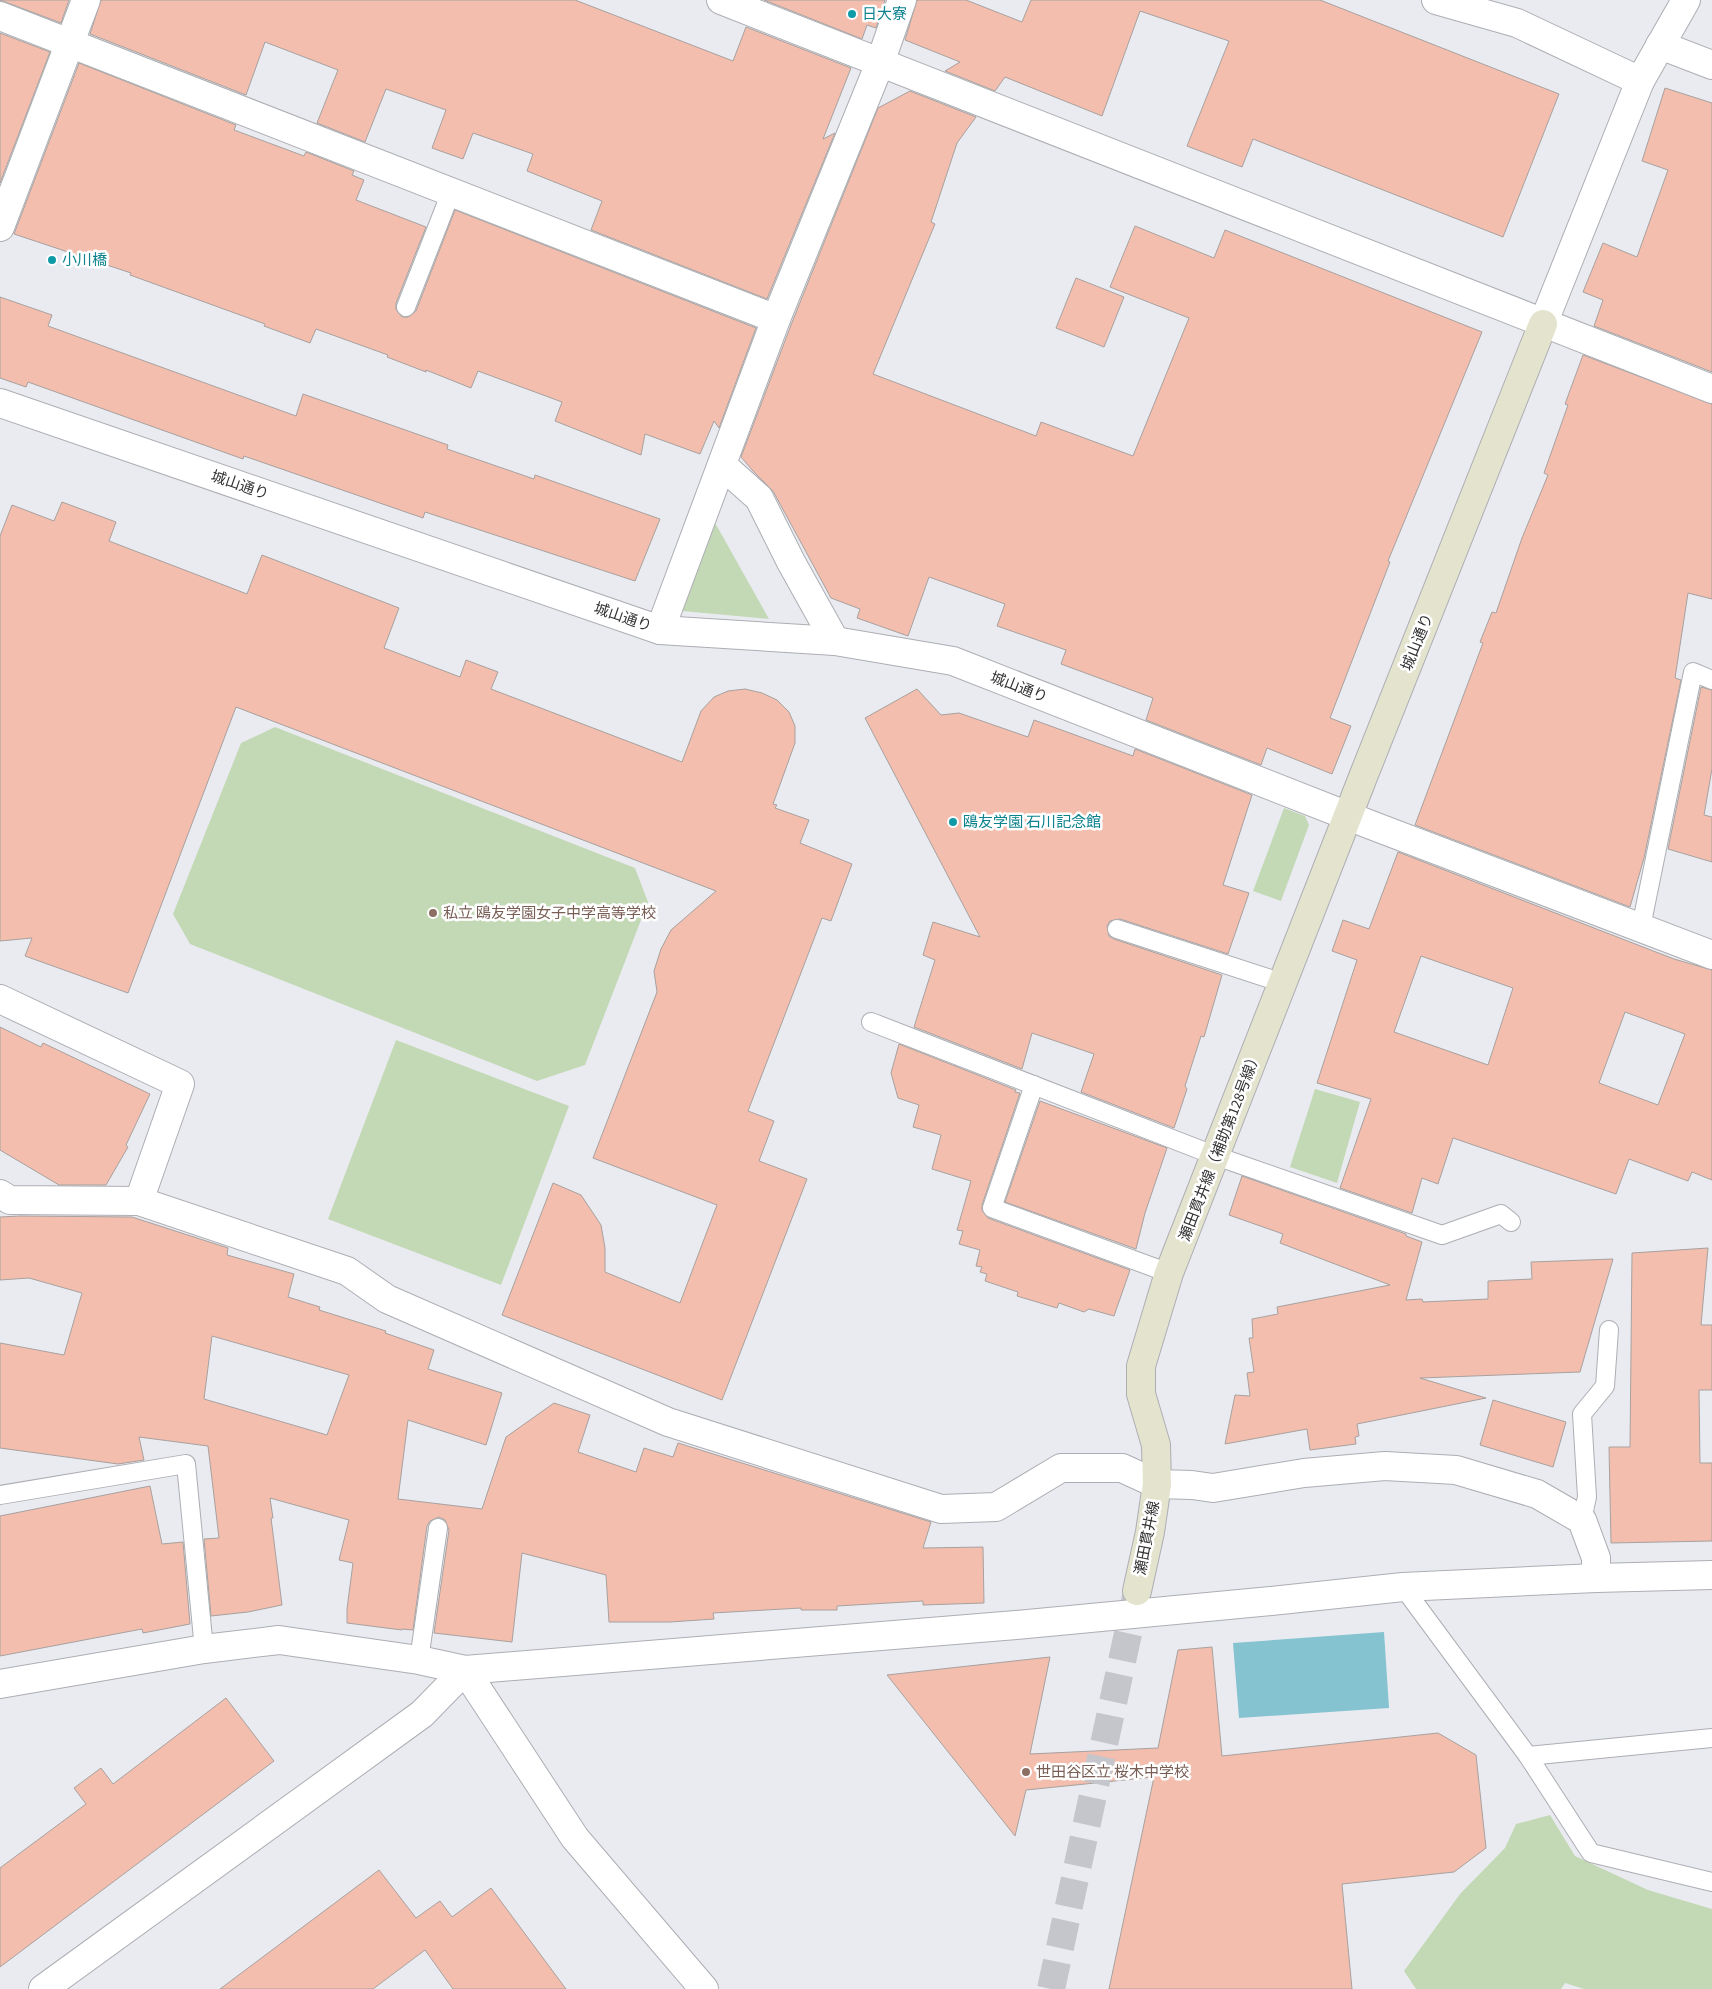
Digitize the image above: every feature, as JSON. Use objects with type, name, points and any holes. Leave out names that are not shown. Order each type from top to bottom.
[{"type":"main road","name":"城山通り","points":[[1348,816],[1544,324]]},
{"type":"main road","name":"瀬田貫井線（補助第128号線）","points":[[1157,1484],[1156,1445],[1141,1394],[1141,1366],[1169,1272],[1348,816]]},
{"type":"main road","name":"瀬田貫井線","points":[[1137,1591],[1150,1532],[1157,1484]]},
{"type":"street","points":[[0,226],[86,0]]},
{"type":"street","points":[[721,0],[1712,389]]},
{"type":"street","points":[[660,630],[776,319],[880,63],[902,0]]},
{"type":"street","points":[[1436,0],[1517,23],[1640,81]]},
{"type":"street","points":[[1544,324],[1640,81],[1686,0]]},
{"type":"street","points":[[0,16],[776,319]]},
{"type":"street","points":[[1660,45],[1712,65]]},
{"type":"street","name":"城山通り","points":[[0,403],[660,630],[835,641],[953,661],[1348,816]]},
{"type":"street","points":[[722,465],[759,498],[791,562],[835,641]]},
{"type":"street","points":[[1348,816],[1712,955]]},
{"type":"street","points":[[0,999],[180,1084],[139,1201]]},
{"type":"street","points":[[0,1194],[10,1200],[139,1201],[347,1271],[388,1299],[668,1422],[940,1510],[996,1507],[1061,1468],[1122,1468],[1157,1484],[1213,1488],[1304,1473],[1385,1466],[1456,1470],[1537,1494],[1582,1520],[1596,1558],[1596,1578]]},
{"type":"street","points":[[0,1684],[204,1649],[279,1640],[419,1660],[465,1670],[1016,1625],[1271,1602],[1403,1587],[1596,1578],[1712,1575]]},
{"type":"street","points":[[43,1989],[422,1714],[465,1670]]},
{"type":"street","points":[[465,1670],[575,1838],[704,1989]]},
{"type":"lane","points":[[406,307],[451,192]]},
{"type":"lane","points":[[1640,927],[1693,672],[1712,680]]},
{"type":"lane","points":[[1117,929],[1283,983]]},
{"type":"lane","points":[[871,1022],[1216,1156],[1442,1235],[1501,1214],[1511,1222]]},
{"type":"lane","points":[[1034,1085],[992,1208],[1169,1272]]},
{"type":"lane","points":[[1582,1520],[1586,1497],[1582,1414],[1605,1386],[1609,1330]]},
{"type":"lane","points":[[0,1495],[186,1464],[204,1649]]},
{"type":"lane","points":[[419,1660],[438,1528]]},
{"type":"lane","points":[[1403,1587],[1528,1756],[1591,1853],[1712,1882]]},
{"type":"lane","points":[[1528,1756],[1712,1738]]},
{"type":"green space","points":[[714,521],[769,619],[682,611]]},
{"type":"green space","points":[[275,727],[635,868],[648,902],[585,1065],[537,1081],[190,944],[173,914],[241,743]]},
{"type":"green space","points":[[1284,808],[1305,816],[1309,825],[1281,901],[1253,891]]},
{"type":"green space","points":[[396,1040],[569,1106],[501,1285],[328,1219]]},
{"type":"green space","points":[[1315,1089],[1360,1102],[1337,1183],[1290,1167]]},
{"type":"green space","points":[[1550,1815],[1575,1856],[1648,1890],[1712,1909],[1712,1989],[1584,1989],[1565,1983],[1561,1989],[1416,1989],[1404,1971],[1460,1894],[1505,1848],[1516,1824]]},
{"type":"water","points":[[1384,1632],[1389,1708],[1239,1718],[1233,1643]]},
{"type":"building","points":[[0,0],[69,0],[61,23]]},
{"type":"building","points":[[101,0],[575,0],[733,61],[746,27],[851,68],[823,139],[835,133],[767,299],[591,230],[602,201],[527,171],[533,154],[473,133],[463,159],[432,148],[446,110],[386,89],[365,142],[317,123],[338,70],[265,42],[246,95],[90,34]]},
{"type":"building","points":[[764,0],[885,0],[876,28],[867,25],[862,39]]},
{"type":"building","points":[[917,0],[966,0],[1022,22],[1031,0],[1320,0],[1559,94],[1503,237],[1253,139],[1242,167],[1187,146],[1229,41],[1140,11],[1102,116],[1005,77],[995,91],[945,71],[960,62],[905,40]]},
{"type":"building","points":[[0,33],[50,52],[0,183]]},
{"type":"building","points":[[79,63],[236,125],[234,130],[304,156],[306,152],[354,171],[352,175],[364,180],[356,200],[426,227],[396,303],[396,309],[402,317],[408,317],[416,311],[455,210],[756,328],[719,428],[714,421],[700,454],[645,434],[641,455],[555,421],[562,402],[478,371],[471,388],[316,329],[310,343],[264,326],[265,324],[130,275],[131,273],[14,234]]},
{"type":"building","points":[[1665,88],[1712,103],[1712,372],[1594,326],[1603,300],[1583,292],[1603,243],[1637,257],[1668,170],[1642,161]]},
{"type":"building","points":[[910,91],[976,117],[957,143],[931,222],[935,224],[873,374],[1036,436],[1041,422],[1133,456],[1189,318],[1110,287],[1135,226],[1214,258],[1225,230],[1482,332],[1388,561],[1390,562],[1330,718],[1351,726],[1332,774],[1267,748],[1261,765],[1146,720],[1153,698],[1061,664],[1066,650],[997,626],[1005,604],[929,577],[908,636],[857,618],[860,609],[831,598],[773,491],[741,457],[791,325],[878,108]]},
{"type":"building","points":[[1076,278],[1124,297],[1104,347],[1056,328]]},
{"type":"building","points":[[0,297],[52,315],[48,326],[296,416],[303,394],[448,445],[447,449],[534,479],[535,475],[660,519],[635,581],[425,512],[423,518],[244,456],[243,459],[28,382],[26,387],[0,378]]},
{"type":"building","points":[[1583,355],[1712,404],[1712,599],[1688,593],[1675,678],[1681,680],[1644,858],[1630,907],[1415,825],[1483,643],[1480,642],[1492,612],[1496,613],[1522,538],[1548,475],[1544,473],[1568,405],[1565,404]]},
{"type":"building","points":[[62,502],[116,522],[109,541],[247,594],[262,555],[399,608],[384,648],[460,677],[466,660],[498,672],[491,689],[682,762],[701,711],[714,697],[728,691],[745,689],[762,693],[777,700],[789,712],[795,726],[795,743],[773,804],[777,805],[775,808],[809,820],[800,843],[852,864],[831,921],[822,918],[748,1111],[774,1121],[759,1161],[807,1179],[722,1400],[502,1315],[553,1183],[581,1195],[601,1225],[605,1248],[605,1272],[680,1303],[717,1205],[593,1158],[657,992],[654,971],[661,949],[671,930],[716,891],[236,707],[128,993],[25,956],[32,938],[0,941],[0,536],[12,505],[54,521]]},
{"type":"building","points":[[1701,687],[1712,690],[1712,769],[1704,815],[1712,817],[1712,862],[1668,849]]},
{"type":"building","points":[[917,689],[941,715],[959,713],[1028,737],[1034,720],[1133,756],[1135,749],[1252,795],[1223,885],[1249,893],[1228,954],[1120,919],[1110,921],[1107,926],[1109,936],[1114,939],[1222,975],[1204,1037],[1201,1036],[1185,1086],[1187,1089],[1174,1128],[1081,1092],[1094,1054],[1032,1033],[1022,1069],[914,1027],[935,960],[923,955],[933,922],[980,937],[865,718]]},
{"type":"building","points":[[1398,852],[1674,959],[1712,970],[1712,1180],[1692,1172],[1688,1181],[1629,1159],[1616,1194],[1453,1138],[1438,1184],[1422,1178],[1412,1213],[1340,1188],[1371,1099],[1317,1083],[1357,960],[1332,951],[1343,920],[1369,929]],"holes":[[[1421,956],[1513,988],[1488,1065],[1394,1032]],[[1625,1012],[1685,1034],[1658,1105],[1599,1083]]]},
{"type":"building","points":[[0,1027],[41,1047],[43,1043],[150,1094],[126,1145],[128,1147],[106,1185],[59,1185],[0,1150]]},
{"type":"building","points":[[899,1044],[1020,1093],[982,1205],[982,1210],[988,1218],[1130,1270],[1114,1316],[1089,1309],[1084,1312],[1059,1303],[1057,1308],[1017,1296],[1018,1292],[985,1281],[987,1274],[980,1272],[982,1267],[976,1266],[980,1250],[959,1244],[963,1231],[957,1230],[971,1181],[932,1169],[941,1135],[913,1127],[919,1105],[898,1098],[891,1073]]},
{"type":"building","points":[[1040,1101],[1167,1148],[1145,1213],[1136,1249],[1005,1202]]},
{"type":"building","points":[[1242,1176],[1406,1234],[1406,1236],[1422,1242],[1406,1300],[1422,1299],[1423,1302],[1488,1299],[1488,1281],[1532,1279],[1531,1262],[1613,1259],[1580,1372],[1420,1378],[1486,1398],[1357,1424],[1359,1436],[1355,1437],[1356,1444],[1310,1450],[1307,1429],[1225,1444],[1235,1395],[1250,1396],[1247,1373],[1254,1372],[1249,1338],[1253,1338],[1252,1319],[1278,1314],[1277,1307],[1390,1285],[1280,1243],[1283,1234],[1229,1215]]},
{"type":"building","points":[[0,1217],[132,1217],[228,1248],[227,1255],[294,1274],[288,1297],[320,1307],[319,1310],[386,1331],[385,1333],[434,1350],[428,1369],[502,1393],[486,1445],[408,1420],[398,1499],[482,1509],[506,1437],[554,1403],[590,1415],[578,1452],[636,1472],[644,1448],[673,1457],[678,1443],[931,1522],[923,1548],[983,1547],[984,1603],[923,1605],[923,1601],[837,1606],[837,1610],[801,1610],[801,1608],[713,1613],[714,1619],[670,1622],[609,1622],[606,1575],[522,1553],[512,1642],[434,1633],[449,1530],[445,1520],[439,1517],[430,1521],[427,1526],[413,1630],[347,1623],[353,1563],[339,1560],[349,1520],[270,1498],[282,1605],[248,1612],[211,1616],[204,1539],[219,1538],[208,1446],[139,1437],[144,1460],[118,1464],[0,1448],[0,1343],[64,1355],[82,1293],[29,1278],[0,1280]],"holes":[[[212,1336],[349,1375],[327,1435],[204,1399]]]},
{"type":"building","points":[[1708,1248],[1701,1325],[1712,1325],[1712,1390],[1699,1390],[1700,1463],[1712,1463],[1712,1541],[1611,1543],[1609,1447],[1630,1447],[1632,1253]]},
{"type":"building","points":[[1493,1400],[1566,1422],[1553,1467],[1480,1445]]},
{"type":"building","points":[[150,1486],[162,1544],[183,1542],[190,1624],[143,1633],[142,1629],[0,1656],[0,1516]]},
{"type":"building","points":[[1212,1647],[1222,1756],[1438,1733],[1476,1755],[1486,1848],[1454,1872],[1342,1884],[1352,1989],[1109,1989],[1154,1777],[1026,1790],[1015,1836],[887,1675],[1050,1657],[1030,1754],[1158,1748],[1178,1650]]},
{"type":"building","points":[[226,1698],[274,1761],[0,1967],[0,1868],[86,1804],[74,1788],[101,1768],[113,1784]]},
{"type":"building","points":[[379,1870],[416,1918],[440,1901],[452,1917],[491,1888],[566,1989],[453,1989],[425,1950],[373,1989],[220,1989]]},
{"type":"tunnel","points":[[1051,1989],[1137,1592]]},
{"type":"place","name":"日大寮","points":[[852,14]]},
{"type":"place","name":"小川橋","points":[[52,260]]},
{"type":"place","name":"鴎友学園 石川記念館","points":[[953,822]]},
{"type":"place","name":"私立 鴎友学園女子中学高等学校","points":[[433,913]]},
{"type":"place","name":"世田谷区立 桜木中学校","points":[[1026,1772]]}]
